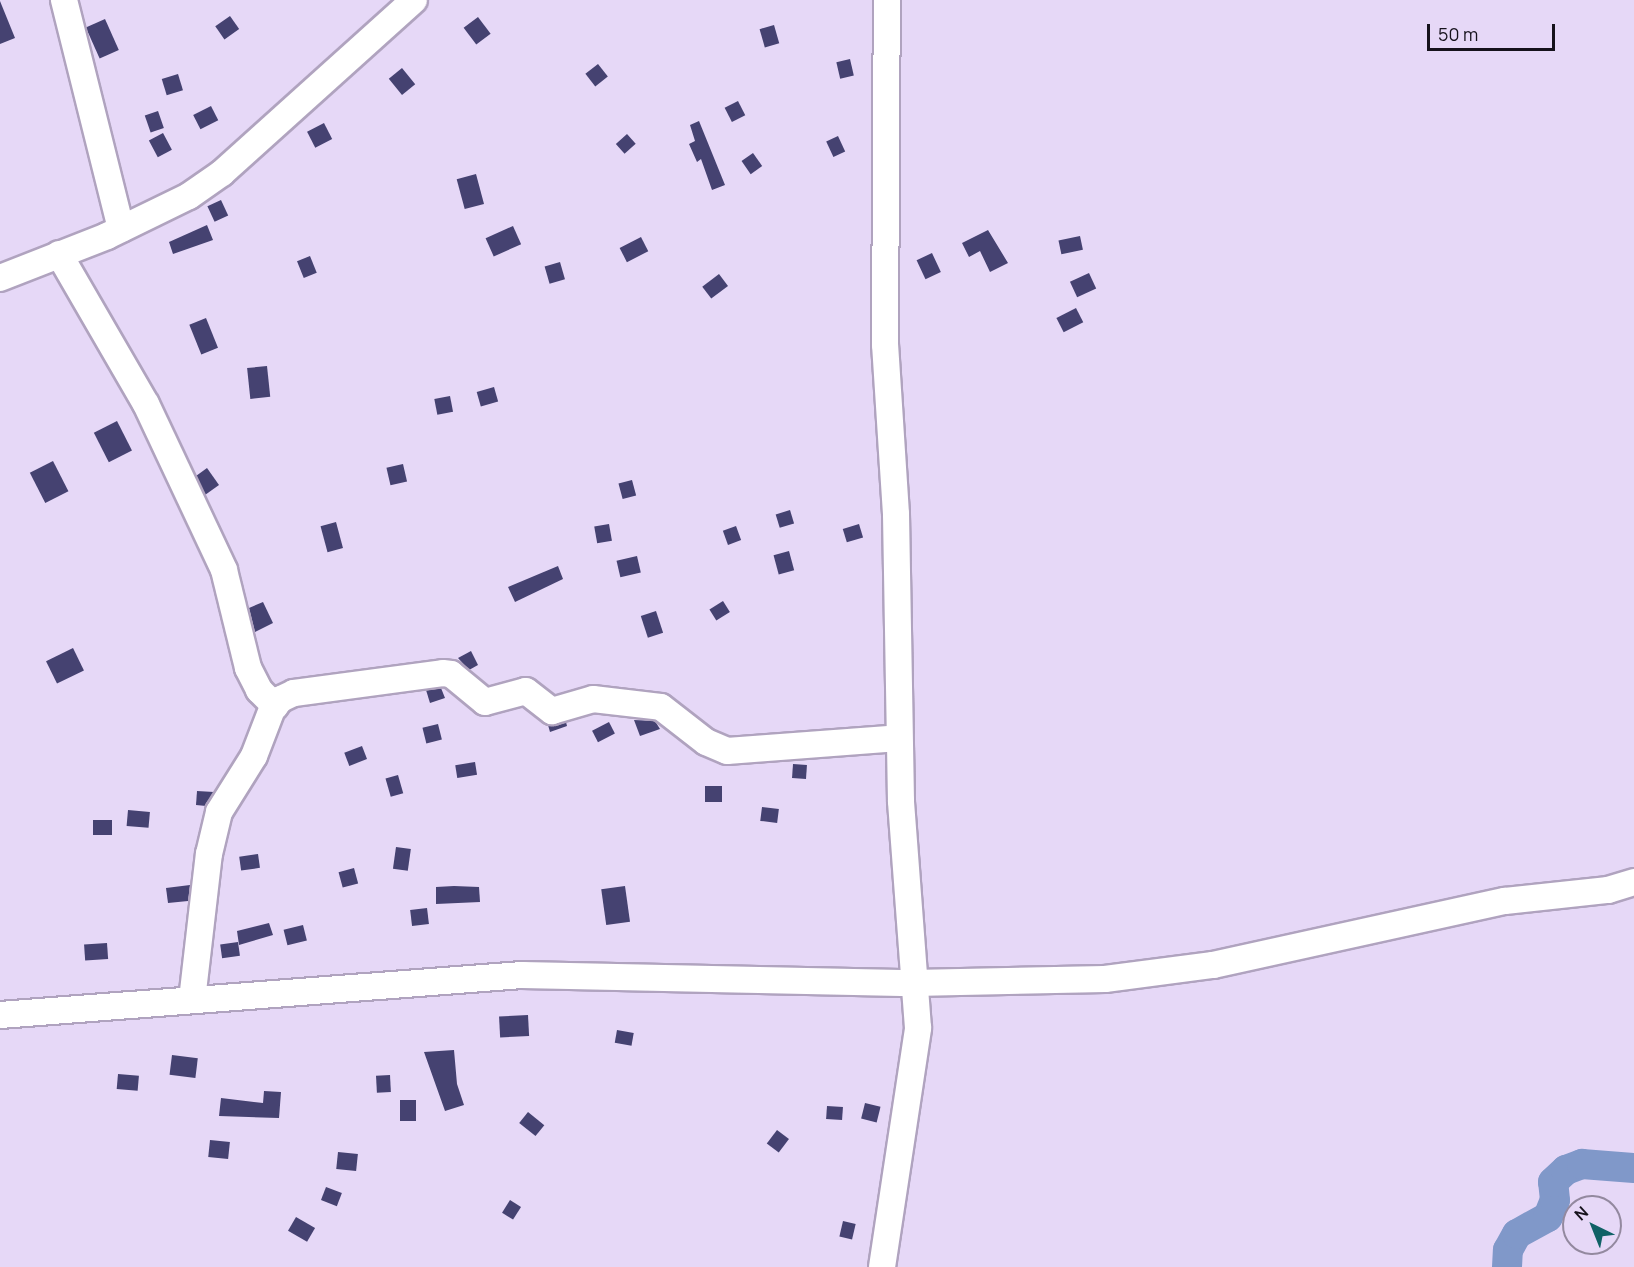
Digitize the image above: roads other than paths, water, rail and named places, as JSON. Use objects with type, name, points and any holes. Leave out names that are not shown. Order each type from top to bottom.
[{"type":"street","points":[[64,0],[121,230]]},
{"type":"street","points":[[0,278],[121,230],[189,196],[222,173],[414,0]]},
{"type":"street","points":[[882,1267],[918,1028],[913,983],[899,738],[896,514],[885,345],[887,0]]},
{"type":"street","points":[[59,254],[146,404],[224,570],[248,668],[259,690],[275,706]]},
{"type":"street","points":[[192,1000],[209,854],[219,812],[254,756],[275,706],[294,693],[443,673],[451,674],[485,702],[526,691],[552,711],[593,699],[661,707],[706,742],[727,751],[899,738]]},
{"type":"street","points":[[0,1016],[522,975],[913,983],[1105,979],[1214,965],[1505,901],[1599,891],[1634,882]]},
{"type":"waterway","points":[[1507,1267],[1508,1250],[1517,1234],[1548,1217],[1555,1200],[1553,1182],[1566,1170],[1582,1164],[1634,1168]]}]
